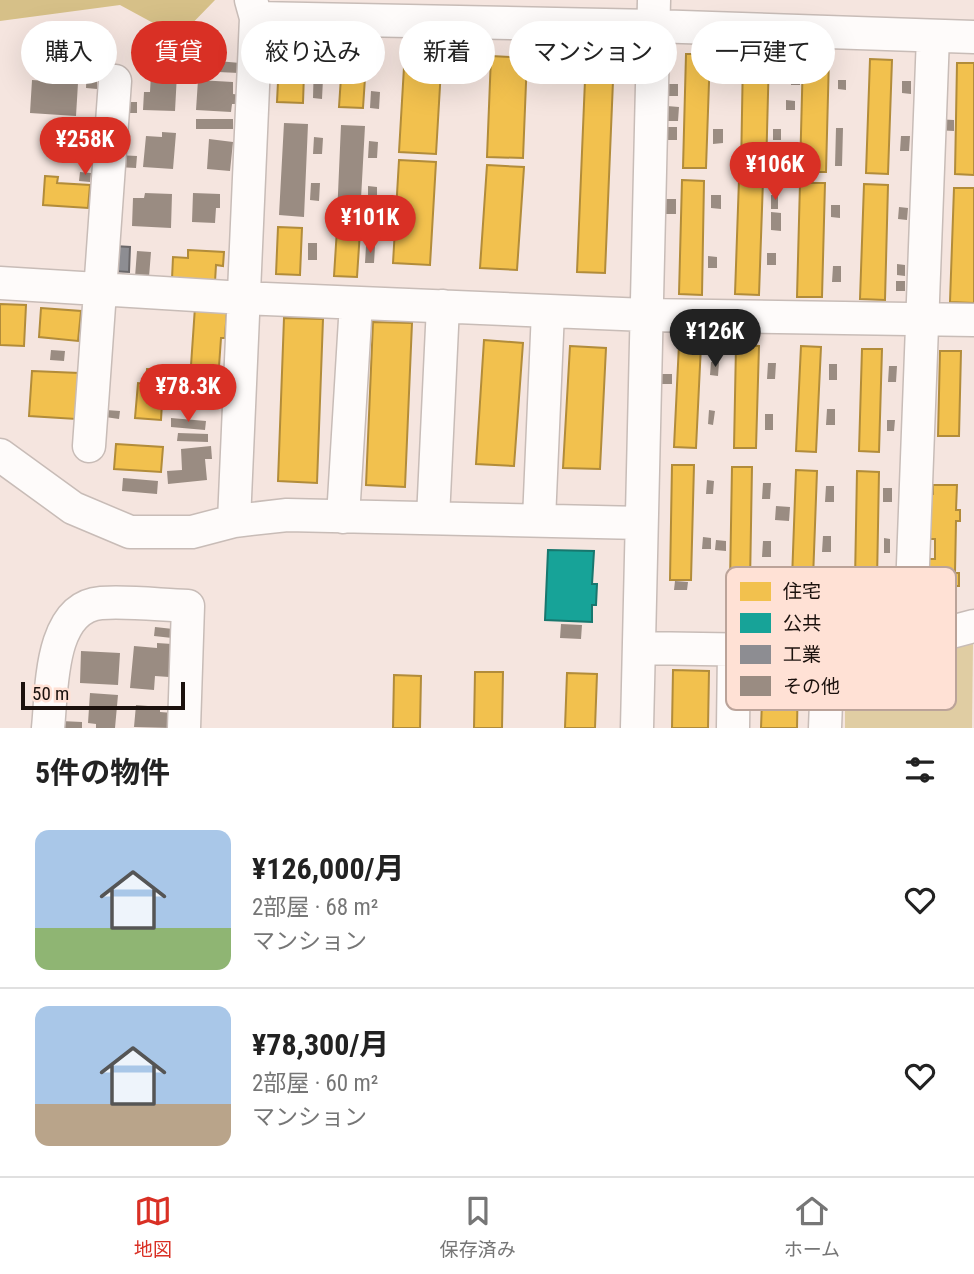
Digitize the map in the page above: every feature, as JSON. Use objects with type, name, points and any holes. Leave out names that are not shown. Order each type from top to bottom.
[{"type":"street","points":[[234,521],[253,9],[653,13],[974,37]]},
{"type":"street","points":[[637,728],[653,13]]},
{"type":"street","points":[[912,567],[933,36]]},
{"type":"street","points":[[89,446],[115,84]]},
{"type":"street","points":[[0,283],[244,298],[646,315],[974,320]]},
{"type":"street","points":[[343,517],[356,303]]},
{"type":"street","points":[[432,518],[443,306]]},
{"type":"street","points":[[539,520],[548,311]]},
{"type":"street","points":[[0,455],[72,508],[131,532],[192,532],[234,521],[287,515],[641,523]]},
{"type":"street","points":[[48,728],[56,653],[63,630],[79,612],[98,603],[188,606],[184,728]]},
{"type":"street","points":[[956,631],[974,626]]},
{"type":"street","points":[[639,648],[726,650]]},
{"type":"street","points":[[733,710],[733,728]]},
{"type":"street","points":[[825,728],[826,710]]},
{"type":"shaded area","points":[[0,0],[215,0],[195,21],[150,21],[120,5],[0,21]]},
{"type":"shaded area","points":[[973,641],[972,728],[845,728],[845,710],[956,710],[956,644]]},
{"type":"building: 住宅","points":[[686,54],[691,54],[691,84],[709,84],[706,168],[683,168]]},
{"type":"building: 住宅","points":[[495,56],[509,57],[509,84],[526,84],[523,158],[487,157],[490,84],[495,84]]},
{"type":"building: 住宅","points":[[870,59],[892,60],[888,174],[866,173]]},
{"type":"building: 住宅","points":[[957,63],[974,63],[974,175],[955,174]]},
{"type":"building: 住宅","points":[[278,84],[304,84],[303,103],[277,102]]},
{"type":"building: 住宅","points":[[341,84],[365,84],[363,108],[339,107]]},
{"type":"building: 住宅","points":[[403,84],[440,84],[436,154],[399,152]]},
{"type":"building: 住宅","points":[[585,84],[613,84],[605,273],[577,272]]},
{"type":"building: 住宅","points":[[743,84],[768,84],[766,171],[741,171]]},
{"type":"building: 住宅","points":[[802,84],[828,84],[826,172],[800,172]]},
{"type":"building: 住宅","points":[[399,160],[436,162],[430,265],[393,263]]},
{"type":"building: 住宅","points":[[487,165],[524,167],[517,270],[480,268]]},
{"type":"building: 住宅","points":[[45,176],[58,177],[57,183],[90,185],[88,208],[43,205]]},
{"type":"building: 住宅","points":[[739,179],[763,180],[759,295],[735,294]]},
{"type":"building: 住宅","points":[[682,180],[704,181],[702,295],[679,294]]},
{"type":"building: 住宅","points":[[800,183],[825,183],[822,297],[797,297]]},
{"type":"building: 住宅","points":[[864,184],[888,185],[885,300],[860,299]]},
{"type":"building: 住宅","points":[[954,188],[974,188],[974,303],[950,302]]},
{"type":"building: 住宅","points":[[278,227],[302,228],[300,275],[276,274]]},
{"type":"building: 住宅","points":[[337,229],[360,231],[357,277],[334,276]]},
{"type":"building: 住宅","points":[[188,250],[224,252],[223,266],[216,265],[215,282],[172,279],[173,257],[188,258]]},
{"type":"building: 住宅","points":[[0,304],[26,305],[24,346],[0,345]]},
{"type":"building: 住宅","points":[[195,307],[227,309],[225,338],[221,338],[218,381],[190,380]]},
{"type":"building: 住宅","points":[[41,308],[81,311],[78,341],[39,337]]},
{"type":"building: 住宅","points":[[284,318],[323,319],[317,483],[278,481]]},
{"type":"building: 住宅","points":[[373,322],[412,323],[405,487],[366,485]]},
{"type":"building: 住宅","points":[[484,340],[523,343],[514,466],[476,464]]},
{"type":"building: 住宅","points":[[679,344],[701,345],[696,448],[674,447]]},
{"type":"building: 住宅","points":[[736,345],[759,346],[756,448],[734,448]]},
{"type":"building: 住宅","points":[[570,346],[606,348],[600,469],[563,468]]},
{"type":"building: 住宅","points":[[801,346],[821,347],[816,452],[796,451]]},
{"type":"building: 住宅","points":[[862,349],[882,349],[879,452],[859,451]]},
{"type":"building: 住宅","points":[[940,351],[961,351],[959,436],[938,436]]},
{"type":"building: 住宅","points":[[147,369],[164,370],[161,420],[135,418],[138,383],[146,384]]},
{"type":"building: 住宅","points":[[32,371],[79,373],[76,419],[29,416]]},
{"type":"building: 住宅","points":[[116,444],[163,447],[161,472],[114,469]]},
{"type":"building: 住宅","points":[[672,465],[694,465],[691,580],[670,580]]},
{"type":"building: 住宅","points":[[732,467],[752,467],[750,567],[730,567]]},
{"type":"building: 住宅","points":[[796,470],[817,471],[813,567],[792,567]]},
{"type":"building: 住宅","points":[[857,471],[879,472],[877,567],[855,567]]},
{"type":"building: 住宅","points":[[933,485],[957,485],[956,510],[960,510],[960,521],[956,521],[955,567],[929,567],[929,559],[935,559],[935,539],[929,539],[930,495],[933,494]]},
{"type":"building: 住宅","points":[[956,573],[959,573],[959,586],[956,586]]},
{"type":"building: 住宅","points":[[673,670],[709,671],[708,728],[672,728]]},
{"type":"building: 住宅","points":[[475,672],[503,672],[502,728],[474,728]]},
{"type":"building: 住宅","points":[[567,673],[597,674],[595,728],[565,728]]},
{"type":"building: 住宅","points":[[394,675],[421,676],[420,728],[393,728]]},
{"type":"building: 住宅","points":[[762,710],[797,710],[797,728],[761,728]]},
{"type":"building: 公共","points":[[548,550],[594,551],[592,584],[597,584],[596,605],[592,605],[592,622],[545,620]]},
{"type":"building: 工業","points":[[114,246],[130,247],[129,272],[112,271]]},
{"type":"building: その他","points":[[227,62],[240,63],[239,73],[227,72]]},
{"type":"building: その他","points":[[838,80],[846,80],[846,90],[838,89]]},
{"type":"building: その他","points":[[902,81],[911,81],[911,94],[902,93]]},
{"type":"building: その他","points":[[233,82],[233,94],[241,95],[241,104],[232,104],[231,112],[196,110],[198,84]]},
{"type":"building: その他","points":[[32,84],[78,84],[76,116],[30,113]]},
{"type":"building: その他","points":[[86,84],[97,84],[97,89],[86,88]]},
{"type":"building: その他","points":[[150,84],[176,84],[175,111],[143,110],[144,92],[150,92]]},
{"type":"building: その他","points":[[313,84],[323,84],[322,99],[313,98]]},
{"type":"building: その他","points":[[668,84],[678,84],[678,96],[668,96]]},
{"type":"building: その他","points":[[371,91],[380,92],[379,109],[370,108]]},
{"type":"building: その他","points":[[786,100],[795,101],[795,110],[786,110]]},
{"type":"building: その他","points":[[119,102],[137,102],[137,113],[119,113]]},
{"type":"building: その他","points":[[667,106],[679,107],[678,121],[667,121]]},
{"type":"building: その他","points":[[196,119],[233,119],[233,129],[196,129]]},
{"type":"building: その他","points":[[935,119],[954,120],[954,131],[935,130]]},
{"type":"building: その他","points":[[284,123],[308,124],[304,217],[279,215]]},
{"type":"building: その他","points":[[341,125],[365,126],[360,217],[337,216]]},
{"type":"building: その他","points":[[667,127],[677,127],[677,140],[667,140]]},
{"type":"building: その他","points":[[836,128],[843,128],[842,166],[835,166]]},
{"type":"building: その他","points":[[713,129],[723,129],[723,143],[713,144]]},
{"type":"building: その他","points":[[773,129],[781,129],[781,140],[773,140]]},
{"type":"building: その他","points":[[162,132],[176,133],[173,169],[143,167],[146,136],[162,137]]},
{"type":"building: その他","points":[[901,136],[910,136],[909,151],[900,151]]},
{"type":"building: その他","points":[[314,137],[323,138],[322,154],[313,154]]},
{"type":"building: その他","points":[[209,139],[233,142],[230,171],[207,169]]},
{"type":"building: その他","points":[[369,141],[378,142],[377,158],[368,158]]},
{"type":"building: その他","points":[[117,155],[137,156],[136,168],[117,167]]},
{"type":"building: その他","points":[[773,155],[781,155],[781,166],[772,165]]},
{"type":"building: その他","points":[[80,172],[91,173],[90,182],[79,181]]},
{"type":"building: その他","points":[[311,183],[320,183],[319,201],[310,200]]},
{"type":"building: その他","points":[[368,186],[377,187],[377,204],[368,203]]},
{"type":"building: その他","points":[[145,193],[172,194],[171,228],[132,226],[133,198],[144,198]]},
{"type":"building: その他","points":[[193,193],[220,194],[220,208],[216,208],[215,223],[192,222]]},
{"type":"building: その他","points":[[711,195],[721,195],[721,209],[711,208]]},
{"type":"building: その他","points":[[771,195],[778,195],[778,209],[771,209]]},
{"type":"building: その他","points":[[665,199],[676,199],[676,214],[665,214]]},
{"type":"building: その他","points":[[831,205],[840,205],[840,218],[831,217]]},
{"type":"building: その他","points":[[899,207],[908,208],[907,220],[898,219]]},
{"type":"building: その他","points":[[771,212],[781,213],[781,231],[771,230]]},
{"type":"building: その他","points":[[308,243],[317,243],[317,260],[308,260]]},
{"type":"building: その他","points":[[366,246],[375,246],[374,263],[365,263]]},
{"type":"building: その他","points":[[137,251],[151,252],[149,277],[135,277]]},
{"type":"building: その他","points":[[767,253],[776,253],[776,265],[767,265]]},
{"type":"building: その他","points":[[708,256],[717,257],[717,268],[708,268]]},
{"type":"building: その他","points":[[897,264],[905,265],[905,276],[897,275]]},
{"type":"building: その他","points":[[833,266],[841,266],[841,282],[832,282]]},
{"type":"building: その他","points":[[896,281],[905,281],[905,291],[896,291]]},
{"type":"building: その他","points":[[51,350],[65,351],[64,361],[50,360]]},
{"type":"building: その他","points":[[711,362],[719,362],[718,376],[710,375]]},
{"type":"building: その他","points":[[768,363],[776,363],[775,379],[767,379]]},
{"type":"building: その他","points":[[829,364],[837,364],[837,380],[829,380]]},
{"type":"building: その他","points":[[889,366],[897,366],[896,382],[888,382]]},
{"type":"building: その他","points":[[661,374],[672,374],[672,384],[661,384]]},
{"type":"building: その他","points":[[827,409],[835,409],[835,425],[826,425]]},
{"type":"building: その他","points":[[106,410],[120,411],[119,419],[105,417]]},
{"type":"building: その他","points":[[709,410],[715,411],[713,425],[708,424]]},
{"type":"building: その他","points":[[765,414],[773,414],[773,430],[765,430]]},
{"type":"building: その他","points":[[171,418],[206,421],[205,430],[171,427]]},
{"type":"building: その他","points":[[887,420],[895,420],[894,431],[887,431]]},
{"type":"building: その他","points":[[178,433],[208,434],[208,442],[177,441]]},
{"type":"building: その他","points":[[211,446],[212,459],[205,459],[207,480],[168,484],[167,471],[182,470],[181,449]]},
{"type":"building: その他","points":[[123,478],[158,481],[157,494],[122,491]]},
{"type":"building: その他","points":[[707,480],[714,481],[713,494],[706,494]]},
{"type":"building: その他","points":[[763,483],[771,483],[770,499],[762,499]]},
{"type":"building: その他","points":[[826,486],[834,486],[834,502],[825,502]]},
{"type":"building: その他","points":[[883,488],[892,488],[892,502],[883,502]]},
{"type":"building: その他","points":[[776,506],[790,507],[789,521],[775,520]]},
{"type":"building: その他","points":[[823,536],[831,536],[831,552],[822,552]]},
{"type":"building: その他","points":[[703,537],[711,538],[711,549],[702,549]]},
{"type":"building: その他","points":[[884,538],[890,539],[890,553],[884,553]]},
{"type":"building: その他","points":[[716,540],[726,541],[726,551],[715,550]]},
{"type":"building: その他","points":[[763,541],[771,541],[771,557],[762,557]]},
{"type":"building: その他","points":[[675,581],[688,582],[687,590],[674,590]]},
{"type":"building: その他","points":[[561,624],[582,625],[581,639],[560,638]]},
{"type":"building: その他","points":[[155,627],[173,629],[172,638],[154,636]]},
{"type":"building: その他","points":[[157,643],[172,644],[169,677],[155,676],[154,690],[130,688],[134,646],[157,648]]},
{"type":"building: その他","points":[[81,651],[120,653],[118,685],[80,683]]},
{"type":"building: その他","points":[[90,693],[118,695],[115,728],[96,728],[96,724],[88,723]]},
{"type":"building: その他","points":[[136,705],[160,707],[160,712],[173,713],[172,728],[134,727]]},
{"type":"building: その他","points":[[61,721],[82,722],[82,728],[61,728]]}]
